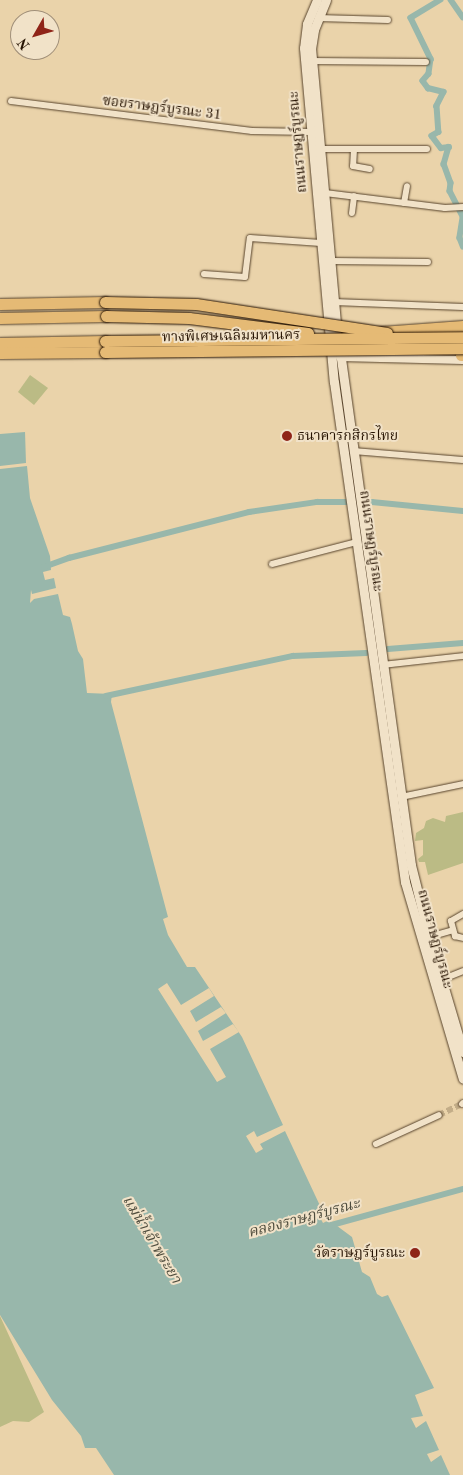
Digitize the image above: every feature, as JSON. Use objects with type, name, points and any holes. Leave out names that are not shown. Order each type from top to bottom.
[{"type":"highway","points":[[0,304],[183,303],[381,332],[439,343],[361,341]]},
{"type":"highway","points":[[0,318],[174,317],[361,341],[413,352],[463,355]]},
{"type":"highway","points":[[381,332],[463,326]]},
{"type":"highway","name":"ทางพิเศษเฉลิมมหานคร","points":[[0,342],[463,337]]},
{"type":"highway","name":"ทางพิเศษเฉลิมมหานคร","points":[[0,353],[463,348]]},
{"type":"main road","name":"ถนนราษฎร์บูรณะ","points":[[318,0],[307,24],[311,132],[334,382],[356,501],[413,872],[429,937],[462,1049]]},
{"type":"main road","name":"ถนนราษฎร์บูรณะ","points":[[308,48],[326,0]]},
{"type":"main road","name":"ถนนราษฎร์บูรณะ","points":[[309,61],[321,149],[340,357],[353,451],[357,542],[405,882],[463,1079]]},
{"type":"street","points":[[318,18],[388,20]]},
{"type":"street","points":[[309,61],[426,62]]},
{"type":"street","name":"ซอยราษฎร์บูรณะ 31","points":[[11,102],[252,131],[311,132]]},
{"type":"street","points":[[321,149],[427,149]]},
{"type":"street","points":[[354,149],[353,166],[370,169]]},
{"type":"street","points":[[404,203],[407,186]]},
{"type":"street","points":[[325,192],[404,203],[461,208]]},
{"type":"street","points":[[352,213],[354,196]]},
{"type":"street","points":[[204,274],[245,277],[248,242],[253,238],[321,243]]},
{"type":"street","points":[[331,261],[428,262]]},
{"type":"street","points":[[334,302],[463,308]]},
{"type":"street","points":[[337,328],[463,326]]},
{"type":"street","points":[[340,357],[463,360]]},
{"type":"street","points":[[353,451],[463,460]]},
{"type":"street","points":[[272,564],[357,542]]},
{"type":"street","points":[[382,665],[463,656]]},
{"type":"street","points":[[401,797],[463,784]]},
{"type":"street","points":[[463,914],[452,919],[453,930],[457,938],[463,938]]},
{"type":"street","points":[[429,937],[453,930]]},
{"type":"street","points":[[441,980],[463,971]]},
{"type":"street","points":[[376,1144],[438,1115]]},
{"type":"green space","points":[[30,375],[48,388],[34,405],[18,392]]},
{"type":"green space","points":[[463,812],[463,863],[428,875],[425,862],[419,862],[418,859],[423,855],[423,840],[415,841],[416,833],[424,828],[426,821],[433,818],[445,822],[446,816]]},
{"type":"green space","points":[[0,1316],[44,1412],[29,1422],[13,1421],[0,1427]]},
{"type":"water","points":[[25,432],[26,463],[0,466],[0,434]]},
{"type":"water","name":"แม่น้ำเจ้าพระยา","points":[[27,466],[30,498],[50,556],[51,570],[43,572],[45,580],[54,578],[56,588],[32,594],[31,590],[30,603],[34,599],[58,594],[63,615],[70,617],[78,651],[83,659],[87,693],[112,694],[111,702],[168,917],[163,919],[168,935],[187,967],[195,967],[242,1037],[283,1125],[257,1137],[254,1131],[246,1136],[256,1153],[263,1149],[260,1144],[285,1131],[322,1210],[317,1212],[323,1223],[329,1220],[352,1237],[362,1272],[370,1277],[377,1294],[382,1297],[388,1295],[434,1388],[415,1395],[423,1416],[411,1418],[416,1428],[426,1421],[439,1450],[427,1454],[431,1462],[441,1455],[450,1475],[114,1475],[96,1448],[85,1448],[81,1436],[52,1400],[0,1315],[0,469]]},
{"type":"pier","points":[[167,983],[181,1005],[209,988],[214,996],[190,1011],[196,1022],[221,1007],[226,1013],[198,1031],[203,1041],[233,1024],[239,1032],[210,1049],[226,1077],[217,1082],[158,989]]},
{"type":"waterway","points":[[441,0],[411,18],[431,59],[429,74],[423,81],[428,88],[444,92],[437,106],[439,132],[432,136],[441,148],[449,147],[444,164],[451,183],[450,191],[463,217]]},
{"type":"waterway","points":[[451,0],[463,17]]},
{"type":"waterway","points":[[463,218],[460,238],[463,246]]},
{"type":"waterway","points":[[44,567],[69,558],[249,512],[317,502],[372,502],[463,511]]},
{"type":"waterway","points":[[388,649],[463,643]]},
{"type":"waterway","points":[[106,696],[293,656],[366,653]]},
{"type":"waterway","name":"คลองราษฎร์บูรณะ","points":[[328,1226],[463,1189]]},
{"type":"tunnel","points":[[439,1115],[462,1104]]},
{"type":"place","name":"ธนาคารกสิกรไทย","points":[[287,436]]},
{"type":"place","name":"วัดราษฎร์บูรณะ","points":[[415,1253]]}]
